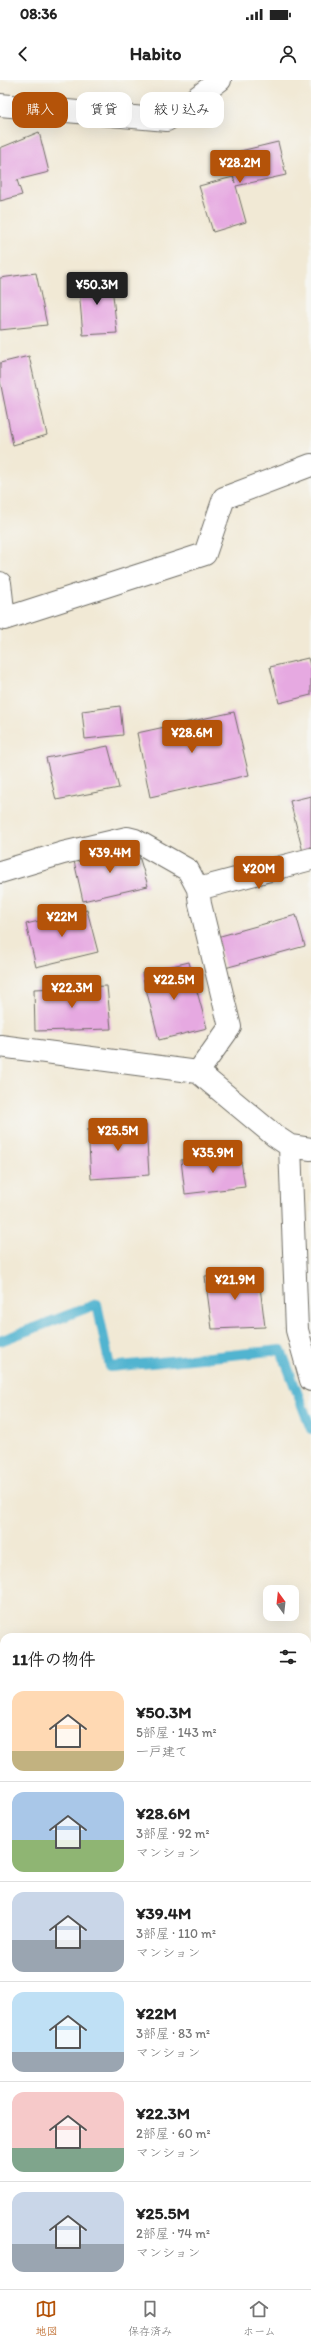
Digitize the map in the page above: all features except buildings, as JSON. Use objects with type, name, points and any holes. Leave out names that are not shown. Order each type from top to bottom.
[{"type":"street","points":[[0,105],[167,120],[210,83]]},
{"type":"street","points":[[0,583],[4,619],[206,554],[224,498],[311,465]]},
{"type":"street","points":[[0,872],[64,852],[127,838],[135,840],[188,870],[198,889],[200,904],[230,1027],[198,1072]]},
{"type":"street","points":[[198,889],[311,859]]},
{"type":"street","points":[[0,1046],[198,1072],[275,1136],[301,1147],[297,1330],[311,1380]]},
{"type":"waterway","points":[[0,1341],[97,1304],[110,1367],[281,1350],[311,1429]]}]
